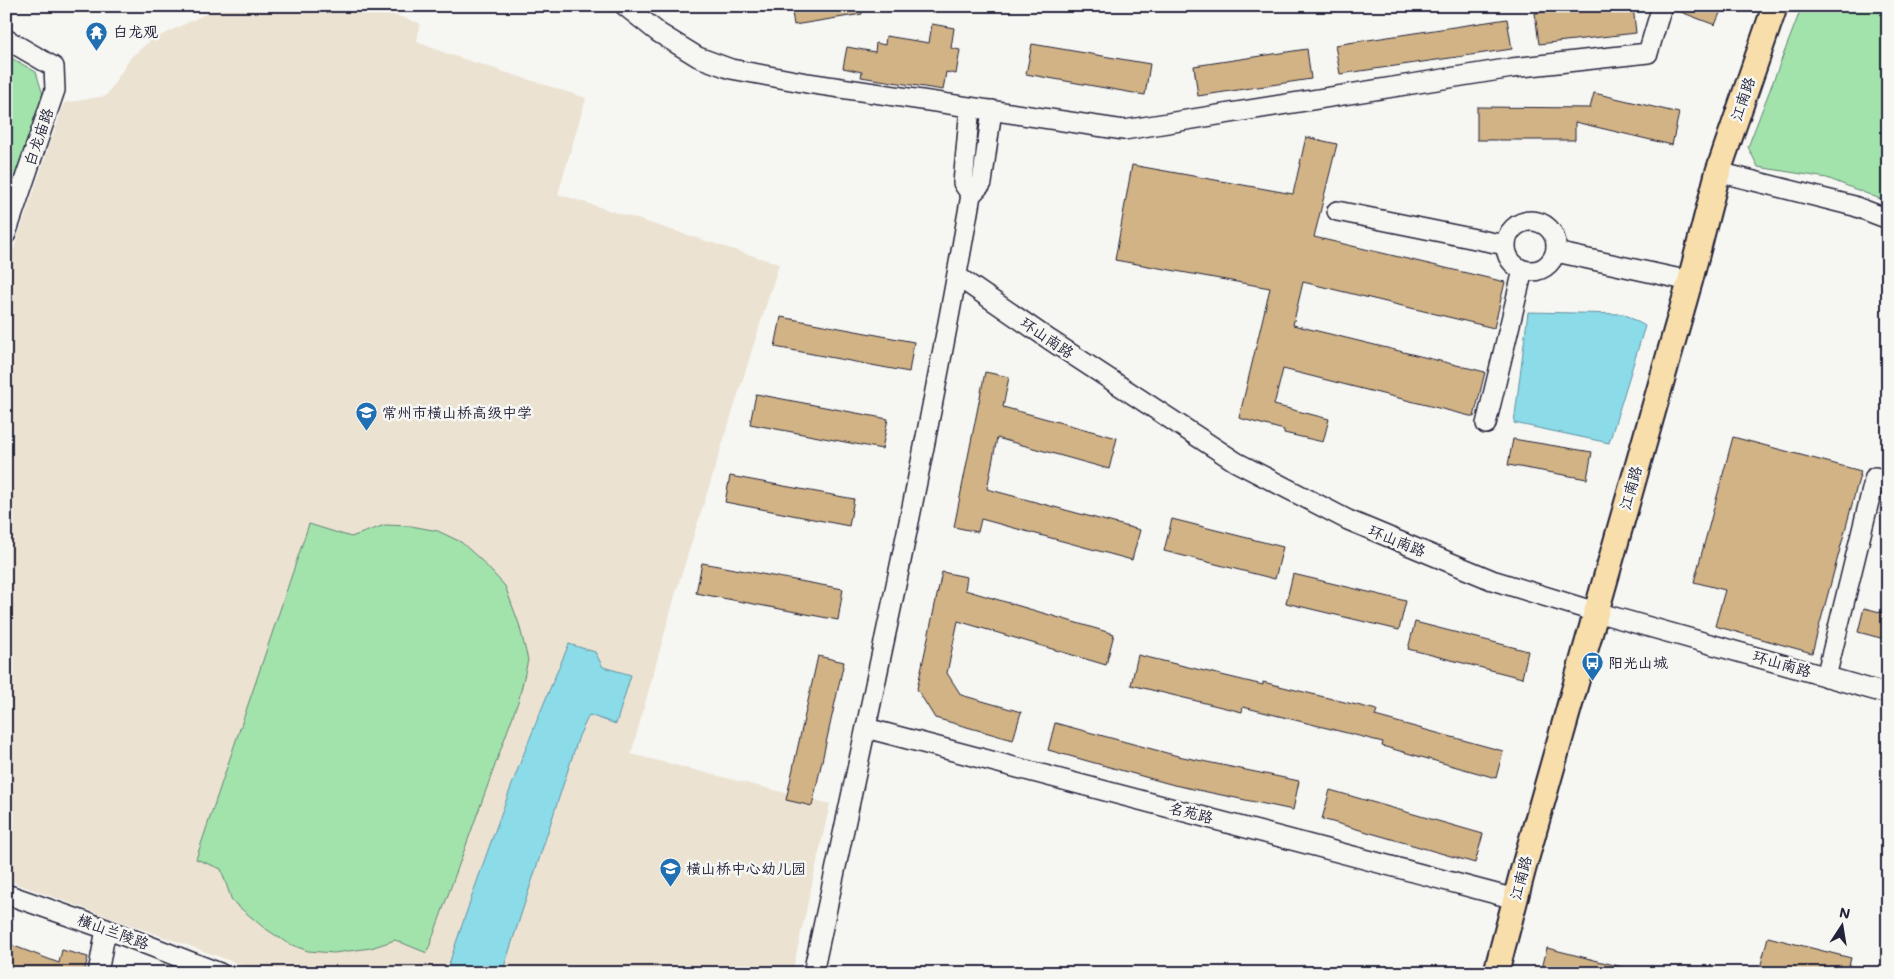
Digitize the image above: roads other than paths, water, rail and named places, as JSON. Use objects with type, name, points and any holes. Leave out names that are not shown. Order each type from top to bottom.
[{"type":"main road","name":"江南路","points":[[1496,973],[1690,281],[1718,172],[1774,6]]},
{"type":"street","points":[[625,6],[659,33],[698,57],[731,68],[807,83],[1124,130],[1512,68],[1648,53],[1662,6]]},
{"type":"street","name":"白龙庙路","points":[[6,39],[54,67],[55,90],[6,234]]},
{"type":"street","points":[[970,107],[963,183],[971,195]]},
{"type":"street","points":[[813,973],[866,728],[957,276],[971,195],[982,183],[992,110]]},
{"type":"street","points":[[1718,172],[1854,206],[1888,219]]},
{"type":"street","points":[[1337,211],[1506,246]]},
{"type":"street","points":[[1539,222],[1553,234],[1556,252],[1553,260],[1547,266],[1531,272],[1523,270],[1515,267],[1506,254],[1507,236],[1520,223],[1539,222]]},
{"type":"street","points":[[1556,252],[1690,281]]},
{"type":"street","points":[[1486,424],[1523,270]]},
{"type":"street","name":"环山南路","points":[[957,276],[1050,340],[1236,462],[1339,516],[1492,580],[1596,612],[1888,694]]},
{"type":"street","points":[[1826,677],[1875,477]]},
{"type":"street","name":"名苑路","points":[[866,728],[1516,899]]},
{"type":"street","name":"横山兰陵路","points":[[6,894],[106,929],[220,973]]},
{"type":"street","points":[[98,973],[106,929]]},
{"type":"water","points":[[1528,312],[1624,314],[1645,326],[1609,443],[1514,423]]},
{"type":"water","points":[[569,644],[595,652],[603,667],[631,675],[616,724],[589,715],[579,736],[502,973],[446,973],[504,807],[535,725]]},
{"type":"place","name":"白龙观","points":[[97,51]]},
{"type":"place","name":"常州市横山桥高级中学","points":[[366,432]]},
{"type":"place","name":"阳光山城","points":[[1592,682]]},
{"type":"place","name":"横山桥中心幼儿园","points":[[670,888]]}]
